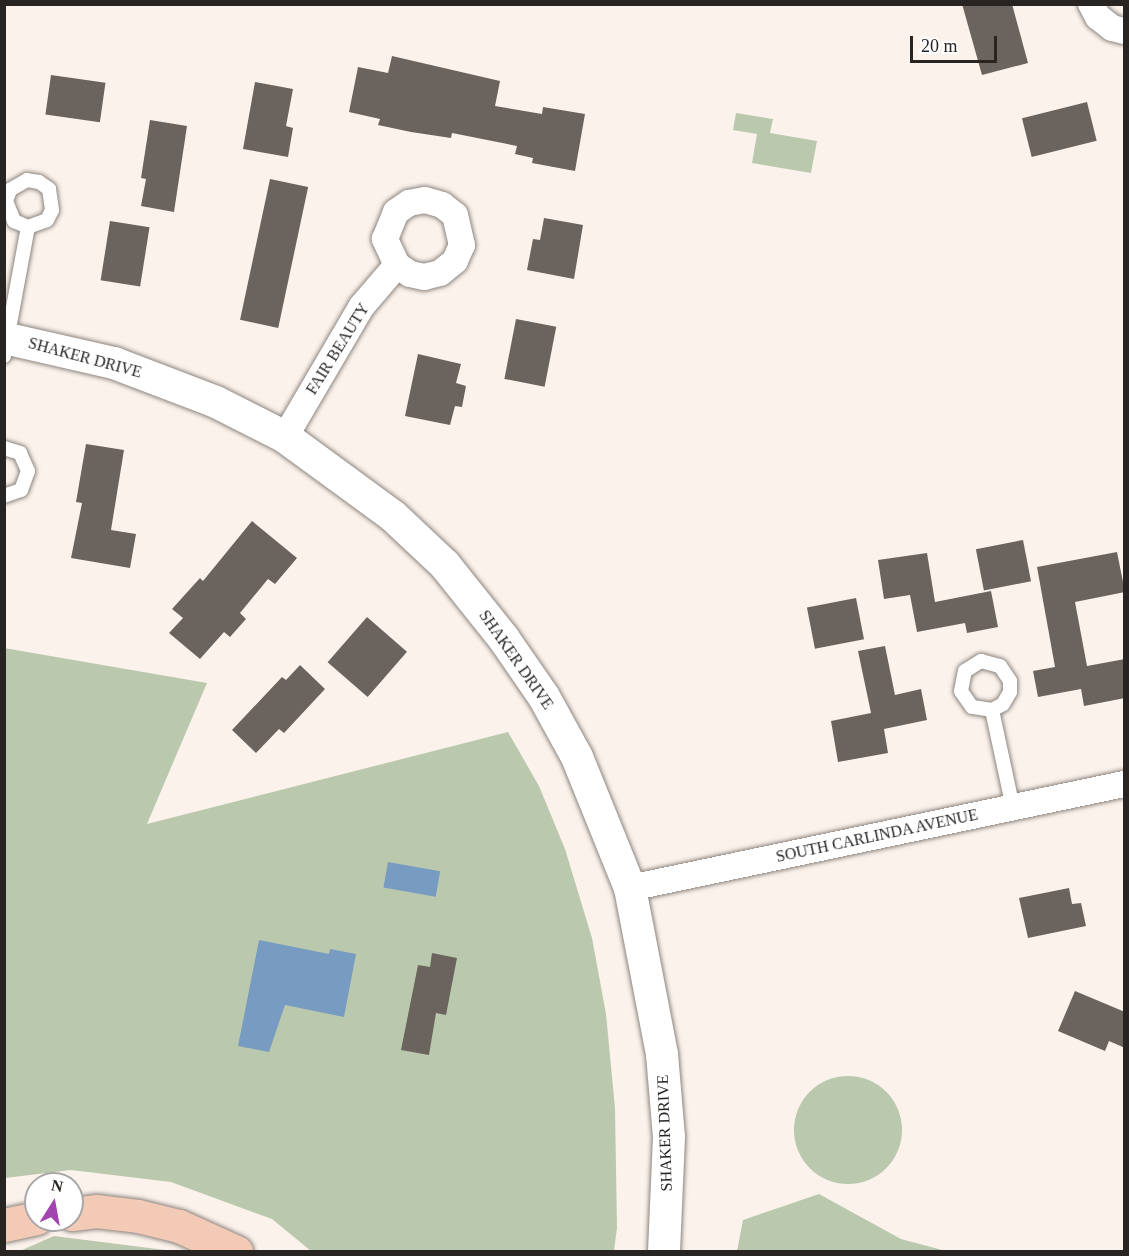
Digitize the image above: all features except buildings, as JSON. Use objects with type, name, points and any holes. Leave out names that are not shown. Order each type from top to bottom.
[{"type":"highway","points":[[84,1212],[96,1211],[138,1216],[179,1226],[236,1251]]},
{"type":"highway","points":[[4,1225],[24,1221]]},
{"type":"street","points":[[1091,4],[1105,23],[1125,30]]},
{"type":"street","name":"FAIR BEAUTY","points":[[285,437],[362,306],[397,265]]},
{"type":"street","name":"SHAKER DRIVE","points":[[6,344],[114,363],[216,402],[285,437],[393,516],[445,565],[504,639],[544,697],[577,757],[630,888],[662,1054],[669,1137],[664,1251]]},
{"type":"street","name":"SOUTH CARLINDA AVENUE","points":[[630,888],[1125,784]]},
{"type":"lane","points":[[6,344],[28,227]]},
{"type":"lane","points":[[4,448],[20,453],[28,471],[21,490],[4,496]]},
{"type":"lane","points":[[992,710],[1013,808]]},
{"type":"green space","points":[[736,113],[773,119],[770,133],[817,141],[811,173],[752,163],[757,134],[733,130]]},
{"type":"green space","points":[[4,648],[207,683],[147,824],[508,732],[539,786],[565,849],[592,938],[606,1014],[615,1108],[617,1228],[614,1251],[311,1251],[272,1219],[171,1182],[71,1170],[24,1172],[24,1176],[5,1178]]},
{"type":"green space","points":[[848,1076],[869,1080],[886,1092],[898,1109],[902,1130],[898,1151],[886,1168],[869,1180],[848,1184],[827,1180],[810,1168],[798,1151],[794,1130],[798,1109],[810,1092],[827,1080]]},
{"type":"green space","points":[[819,1194],[901,1239],[946,1251],[737,1251],[743,1220]]},
{"type":"green space","points":[[54,1236],[173,1251],[20,1251]]},
{"type":"water","points":[[388,862],[440,871],[436,897],[383,888]]},
{"type":"water","points":[[259,940],[329,954],[330,949],[356,954],[344,1017],[285,1005],[269,1052],[238,1046]]}]
